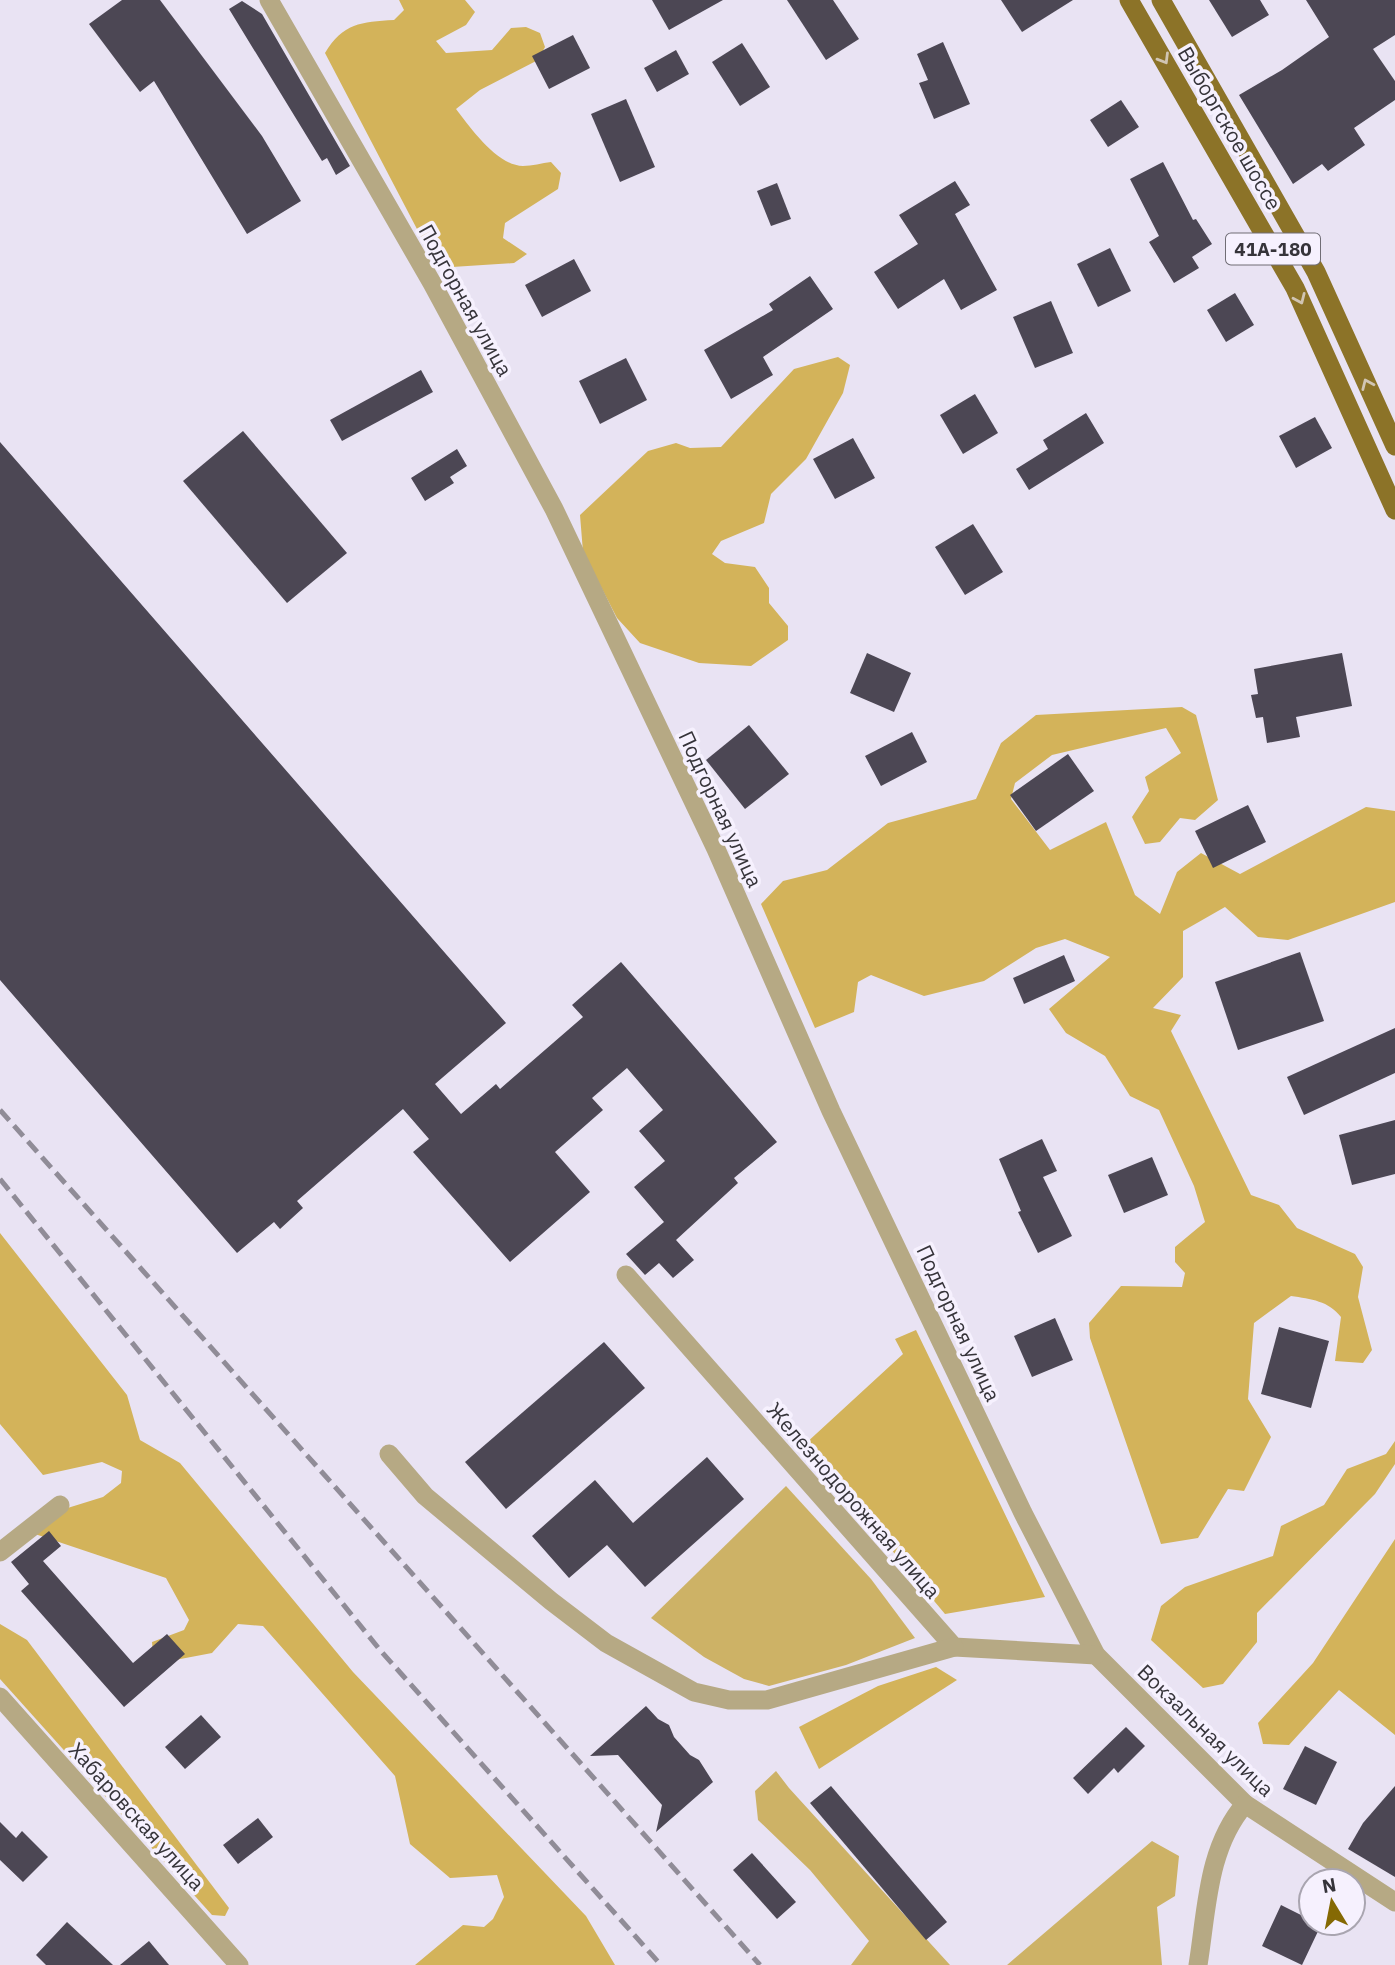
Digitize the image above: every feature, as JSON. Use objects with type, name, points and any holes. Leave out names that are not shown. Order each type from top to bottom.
[{"type":"main road","name":"Выборгское шоссе","points":[[1129,0],[1295,288],[1395,510]]},
{"type":"main road","name":"Выборгское шоссе","points":[[1161,0],[1316,272],[1395,446]]},
{"type":"street","name":"Подгорная улица","points":[[269,0],[432,283],[554,509],[716,849],[831,1111],[1023,1513],[1096,1655]]},
{"type":"street","name":"Железнодорожная улица","points":[[626,1275],[954,1647]]},
{"type":"street","points":[[389,1454],[425,1496],[551,1601],[606,1643],[694,1692],[729,1700],[767,1700],[954,1647],[1096,1655]]},
{"type":"street","points":[[0,1552],[60,1505]]},
{"type":"street","name":"Вокзальная улица","points":[[1096,1655],[1245,1804],[1395,1902]]},
{"type":"street","name":"Хабаровская улица","points":[[0,1697],[239,1965]]},
{"type":"street","points":[[1198,1965],[1217,1853],[1222,1836],[1245,1804]]},
{"type":"shaded area","points":[[399,0],[465,0],[475,12],[466,25],[436,41],[446,53],[492,50],[511,28],[526,27],[540,33],[545,47],[538,60],[480,90],[456,109],[485,144],[504,160],[523,166],[551,162],[561,173],[558,189],[505,223],[503,238],[527,254],[514,263],[452,267],[429,252],[325,53],[339,35],[354,26],[394,20],[404,10]]},
{"type":"shaded area","points":[[838,357],[850,365],[843,393],[806,459],[771,494],[764,523],[721,541],[712,554],[725,563],[755,567],[769,588],[769,603],[788,626],[788,640],[751,666],[699,663],[640,643],[617,618],[583,552],[580,515],[648,451],[676,443],[690,448],[721,447],[794,369]]},
{"type":"shaded area","points":[[1182,707],[1196,715],[1218,800],[1195,820],[1180,818],[1160,842],[1145,844],[1132,817],[1149,791],[1145,777],[1181,753],[1166,728],[1052,755],[1015,783],[1011,799],[1050,850],[1106,822],[1135,895],[1160,914],[1177,872],[1201,853],[1240,874],[1366,807],[1395,811],[1395,902],[1288,940],[1258,937],[1225,907],[1183,931],[1183,977],[1153,1008],[1181,1015],[1171,1031],[1251,1195],[1279,1205],[1297,1228],[1355,1254],[1363,1267],[1358,1297],[1372,1350],[1363,1363],[1335,1361],[1341,1317],[1331,1307],[1312,1300],[1291,1296],[1254,1323],[1248,1399],[1271,1437],[1244,1491],[1228,1489],[1198,1538],[1161,1544],[1090,1338],[1089,1323],[1121,1286],[1182,1287],[1185,1273],[1175,1262],[1175,1247],[1205,1222],[1194,1186],[1159,1110],[1130,1096],[1105,1056],[1066,1033],[1049,1009],[1110,957],[1065,939],[1036,948],[984,981],[924,996],[871,975],[858,982],[854,1012],[815,1028],[761,904],[783,881],[827,870],[888,823],[976,799],[1001,743],[1036,715]]},
{"type":"shaded area","points":[[0,1233],[127,1395],[140,1440],[180,1463],[353,1672],[586,1916],[615,1965],[415,1965],[463,1925],[484,1927],[493,1919],[504,1897],[497,1875],[450,1878],[410,1844],[395,1776],[263,1626],[238,1624],[212,1653],[154,1664],[152,1642],[184,1630],[189,1620],[166,1578],[29,1532],[45,1515],[103,1497],[121,1483],[122,1471],[102,1462],[43,1475],[0,1424]]},
{"type":"shaded area","points":[[916,1330],[1045,1597],[945,1614],[804,1445],[903,1354],[895,1339]]},
{"type":"shaded area","points":[[1395,1441],[1395,1464],[1375,1494],[1257,1613],[1257,1642],[1223,1684],[1203,1688],[1151,1640],[1161,1606],[1185,1587],[1273,1556],[1281,1526],[1324,1505],[1347,1469],[1386,1454]]},
{"type":"shaded area","points":[[786,1486],[871,1579],[915,1638],[846,1665],[769,1686],[744,1679],[704,1657],[651,1618]]},
{"type":"shaded area","points":[[1395,1539],[1395,1735],[1339,1690],[1289,1745],[1263,1744],[1258,1723],[1313,1663]]},
{"type":"shaded area","points":[[0,1624],[27,1640],[229,1908],[225,1916],[212,1915],[0,1679]]},
{"type":"shaded area","points":[[936,1667],[957,1680],[819,1769],[799,1727],[878,1686]]},
{"type":"shaded area","points":[[776,1771],[950,1965],[851,1965],[869,1941],[810,1870],[758,1820],[755,1791]]},
{"type":"shaded area","points":[[1152,1841],[1179,1856],[1175,1896],[1157,1907],[1162,1965],[1007,1965]]},
{"type":"building","points":[[122,0],[160,0],[262,136],[301,201],[247,234],[154,81],[140,92],[89,24]]},
{"type":"building","points":[[652,0],[723,0],[669,30]]},
{"type":"building","points":[[787,0],[833,0],[859,39],[826,60]]},
{"type":"building","points":[[1001,0],[1073,0],[1022,32]]},
{"type":"building","points":[[1209,0],[1260,0],[1269,15],[1232,37]]},
{"type":"building","points":[[1306,0],[1395,0],[1395,35],[1373,49],[1395,81],[1395,100],[1354,128],[1365,145],[1328,171],[1322,164],[1293,184],[1239,95],[1282,70],[1329,37]]},
{"type":"building","points":[[242,1],[262,14],[350,166],[336,175],[327,158],[322,161],[229,9]]},
{"type":"building","points":[[573,35],[590,68],[549,89],[532,56]]},
{"type":"building","points":[[943,42],[970,104],[934,119],[919,83],[928,80],[917,54]]},
{"type":"building","points":[[742,43],[770,87],[740,106],[712,62]]},
{"type":"building","points":[[676,50],[689,74],[657,92],[644,68]]},
{"type":"building","points":[[626,99],[655,167],[620,182],[591,114]]},
{"type":"building","points":[[1121,100],[1139,127],[1108,147],[1090,120]]},
{"type":"building","points":[[1163,162],[1193,220],[1196,219],[1212,244],[1192,257],[1199,268],[1174,283],[1149,242],[1159,236],[1130,179]]},
{"type":"building","points":[[955,181],[970,205],[955,214],[997,290],[961,310],[944,279],[898,309],[874,272],[918,244],[899,215]]},
{"type":"building","points":[[777,183],[791,219],[771,226],[757,191]]},
{"type":"building","points":[[1110,248],[1131,291],[1098,307],[1077,264]]},
{"type":"building","points":[[574,259],[591,291],[542,317],[525,285]]},
{"type":"building","points":[[810,276],[833,309],[763,357],[773,375],[731,399],[704,350],[773,310],[769,304]]},
{"type":"building","points":[[1235,293],[1254,325],[1226,342],[1207,310]]},
{"type":"building","points":[[1051,301],[1073,353],[1035,368],[1013,317]]},
{"type":"building","points":[[626,358],[647,400],[600,424],[579,381]]},
{"type":"building","points":[[421,370],[433,392],[342,441],[330,420]]},
{"type":"building","points":[[975,394],[998,433],[963,454],[940,415]]},
{"type":"building","points":[[1086,413],[1104,443],[1029,490],[1016,469],[1048,449],[1043,440]]},
{"type":"building","points":[[1315,417],[1332,448],[1296,468],[1279,436]]},
{"type":"building","points":[[243,431],[347,553],[287,603],[183,481]]},
{"type":"building","points":[[853,438],[875,478],[835,499],[813,459]]},
{"type":"building","points":[[0,442],[506,1023],[435,1084],[461,1114],[496,1084],[500,1089],[583,1017],[572,1005],[621,962],[777,1142],[734,1178],[738,1183],[676,1240],[694,1260],[673,1278],[659,1263],[645,1275],[626,1254],[664,1222],[634,1187],[665,1161],[639,1131],[663,1110],[627,1068],[592,1098],[603,1110],[555,1152],[590,1192],[510,1262],[413,1152],[429,1139],[403,1109],[297,1201],[303,1208],[280,1229],[274,1222],[237,1253],[0,980]]},
{"type":"building","points":[[457,449],[467,466],[450,477],[454,483],[425,501],[411,478]]},
{"type":"building","points":[[973,524],[1003,572],[965,595],[935,547]]},
{"type":"building","points":[[867,653],[911,673],[894,712],[850,693]]},
{"type":"building","points":[[1342,653],[1352,706],[1296,717],[1300,737],[1267,743],[1263,717],[1256,718],[1251,695],[1258,694],[1254,669]]},
{"type":"building","points":[[749,725],[789,774],[745,809],[706,760]]},
{"type":"building","points":[[912,732],[927,762],[881,786],[865,756]]},
{"type":"building","points":[[1068,754],[1094,791],[1036,831],[1010,795]]},
{"type":"building","points":[[1248,805],[1266,842],[1213,868],[1195,831]]},
{"type":"building","points":[[1300,952],[1324,1021],[1238,1050],[1215,982]]},
{"type":"building","points":[[1064,955],[1075,981],[1024,1004],[1013,978]]},
{"type":"building","points":[[1395,1028],[1395,1073],[1304,1115],[1287,1077]]},
{"type":"building","points":[[1395,1120],[1395,1174],[1352,1185],[1339,1135]]},
{"type":"building","points":[[1042,1139],[1057,1171],[1043,1177],[1072,1236],[1038,1253],[1018,1212],[1021,1211],[999,1159]]},
{"type":"building","points":[[1152,1157],[1168,1195],[1124,1213],[1108,1175]]},
{"type":"building","points":[[1055,1318],[1073,1360],[1032,1377],[1014,1336]]},
{"type":"building","points":[[1279,1327],[1329,1341],[1311,1408],[1261,1394]]},
{"type":"building","points":[[604,1342],[645,1388],[506,1509],[465,1462]]},
{"type":"building","points":[[707,1457],[744,1499],[645,1587],[607,1545],[569,1578],[532,1536],[595,1480],[633,1523]]},
{"type":"building","points":[[49,1531],[61,1546],[43,1561],[133,1663],[167,1634],[185,1654],[124,1707],[21,1591],[29,1584],[11,1562]]},
{"type":"building","points":[[646,1706],[658,1719],[669,1725],[674,1737],[690,1755],[699,1760],[713,1782],[656,1832],[662,1805],[618,1755],[590,1756]]},
{"type":"building","points":[[201,1715],[221,1737],[185,1769],[165,1747]]},
{"type":"building","points":[[1126,1727],[1145,1746],[1118,1773],[1114,1768],[1088,1794],[1073,1778]]},
{"type":"building","points":[[1305,1746],[1337,1762],[1316,1805],[1283,1789]]},
{"type":"building","points":[[831,1786],[947,1922],[926,1940],[810,1803]]},
{"type":"building","points":[[1395,1786],[1395,1877],[1348,1849],[1363,1823]]},
{"type":"building","points":[[258,1818],[273,1837],[238,1864],[223,1845]]},
{"type":"building","points":[[0,1822],[16,1838],[22,1831],[48,1857],[23,1882],[0,1860]]},
{"type":"building","points":[[752,1853],[796,1902],[777,1919],[733,1870]]},
{"type":"building","points":[[1281,1905],[1297,1913],[1297,1937],[1315,1937],[1302,1965],[1262,1946]]},
{"type":"building","points":[[67,1922],[113,1965],[46,1965],[36,1955]]},
{"type":"building","points":[[149,1941],[169,1965],[120,1965]]},
{"type":"railway","points":[[0,1110],[760,1965]]},
{"type":"railway","points":[[0,1179],[380,1650],[661,1965]]}]
